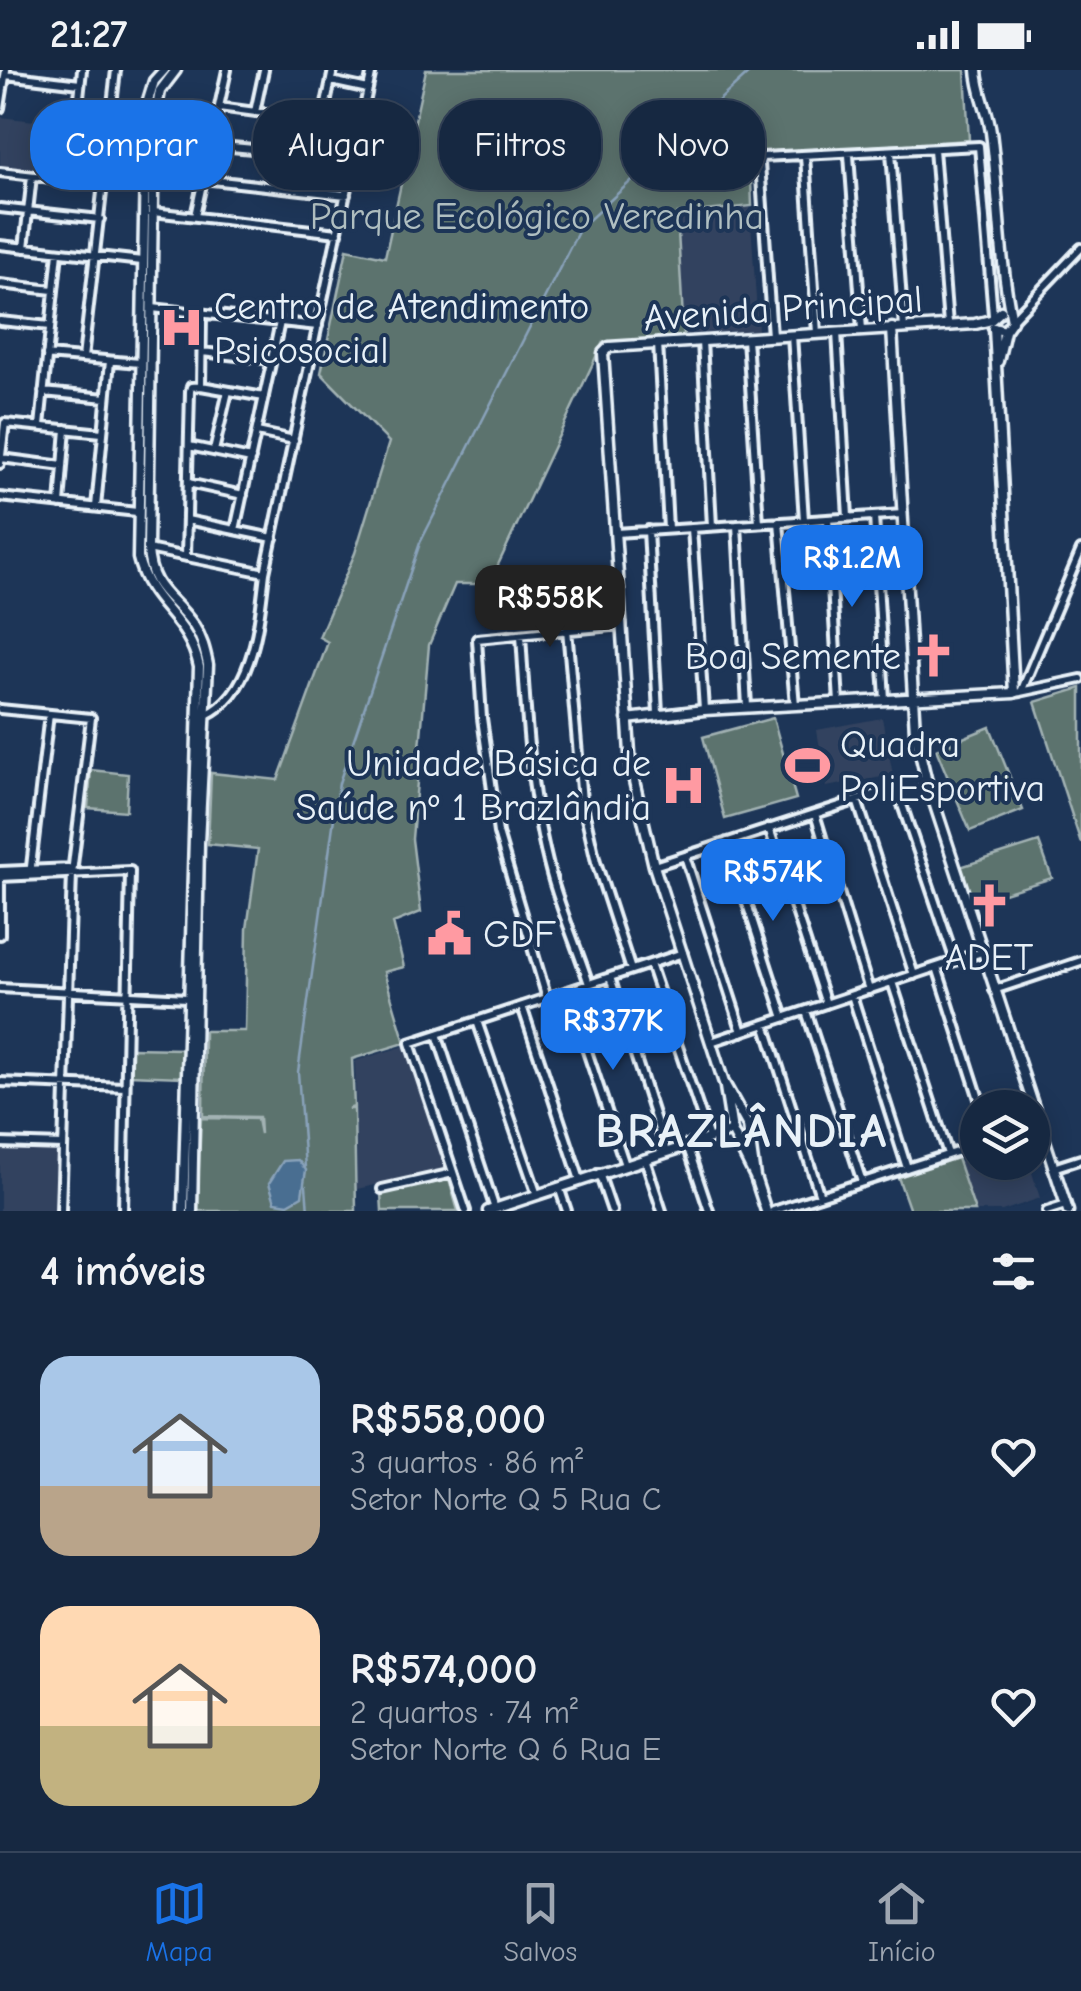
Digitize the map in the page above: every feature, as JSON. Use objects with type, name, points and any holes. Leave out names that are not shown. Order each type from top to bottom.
[{"type":"street","points":[[78,100],[82,70]]},
{"type":"street","points":[[113,100],[116,70]]},
{"type":"street","points":[[148,100],[154,81],[164,70]]},
{"type":"street","points":[[158,100],[165,82],[176,70]]},
{"type":"street","points":[[221,100],[227,70]]},
{"type":"street","points":[[257,100],[264,70]]},
{"type":"street","points":[[327,100],[333,70]]},
{"type":"street","points":[[206,715],[223,707],[255,650],[265,574],[372,70]]},
{"type":"street","points":[[977,70],[978,89],[990,125],[1000,252],[1007,288],[999,319],[995,375],[1014,694]]},
{"type":"street","points":[[0,108],[6,72],[80,84]]},
{"type":"street","points":[[331,81],[368,89]]},
{"type":"street","points":[[772,336],[760,159],[977,144],[990,294],[999,319]]},
{"type":"street","points":[[934,149],[948,325]]},
{"type":"street","points":[[891,152],[904,328]]},
{"type":"street","points":[[849,155],[862,330]]},
{"type":"street","points":[[805,156],[817,333]]},
{"type":"street","points":[[0,172],[30,176]]},
{"type":"street","points":[[233,182],[346,195]]},
{"type":"street","points":[[24,248],[30,190]]},
{"type":"street","points":[[83,358],[103,190]]},
{"type":"street","points":[[145,546],[138,537],[137,512],[142,261],[148,190]]},
{"type":"street","points":[[149,190],[153,212],[152,308],[145,546],[152,584],[185,628],[200,667],[189,1157],[192,1211]]},
{"type":"street","points":[[195,216],[201,190]]},
{"type":"street","points":[[0,208],[100,218]]},
{"type":"street","points":[[153,212],[338,232]]},
{"type":"street","points":[[0,246],[142,261]]},
{"type":"street","points":[[999,319],[1081,248]]},
{"type":"street","points":[[40,426],[58,252]]},
{"type":"street","points":[[0,284],[54,290]]},
{"type":"street","points":[[152,308],[318,326]]},
{"type":"street","points":[[151,321],[169,310]]},
{"type":"street","points":[[201,386],[202,314]]},
{"type":"street","name":"Avenida Principal","points":[[755,1177],[752,1144],[742,1112],[724,1083],[654,866],[631,768],[603,355],[608,347],[974,324],[999,319],[1005,331],[995,375]]},
{"type":"street","points":[[0,321],[50,326]]},
{"type":"street","points":[[236,530],[280,322]]},
{"type":"street","points":[[892,328],[915,732],[926,778],[1067,1208],[1047,1211]]},
{"type":"street","points":[[838,332],[848,517]]},
{"type":"street","points":[[792,334],[804,520]]},
{"type":"street","points":[[746,338],[759,524]]},
{"type":"street","points":[[702,341],[712,526]]},
{"type":"street","points":[[658,343],[668,529]]},
{"type":"street","points":[[202,352],[272,360]]},
{"type":"street","points":[[47,355],[110,360],[150,373]]},
{"type":"street","points":[[96,507],[110,360]]},
{"type":"street","points":[[186,557],[191,387],[264,396]]},
{"type":"street","points":[[214,451],[228,391]]},
{"type":"street","points":[[43,392],[106,398]]},
{"type":"street","points":[[63,466],[0,461],[2,420],[102,433]]},
{"type":"street","points":[[60,504],[66,429]]},
{"type":"street","points":[[256,432],[294,440]]},
{"type":"street","points":[[138,442],[142,446],[150,443]]},
{"type":"street","points":[[189,446],[251,459]]},
{"type":"street","points":[[138,458],[149,458]]},
{"type":"street","points":[[188,483],[243,495]]},
{"type":"street","points":[[0,498],[137,512]]},
{"type":"street","points":[[616,532],[903,514]]},
{"type":"street","points":[[874,516],[885,699]]},
{"type":"street","points":[[828,519],[839,703]]},
{"type":"street","points":[[187,520],[273,538]]},
{"type":"street","points":[[779,522],[795,705]]},
{"type":"street","points":[[737,525],[746,708]]},
{"type":"street","points":[[692,528],[704,710]]},
{"type":"street","points":[[648,530],[658,714]]},
{"type":"street","points":[[145,546],[265,574]]},
{"type":"street","points":[[1014,694],[1021,692],[1081,550]]},
{"type":"street","points":[[152,584],[193,623],[203,642],[208,665],[187,998],[191,1060]]},
{"type":"street","points":[[548,998],[498,833],[476,640],[622,625]]},
{"type":"street","points":[[567,629],[582,801],[596,862],[632,970]]},
{"type":"street","points":[[521,636],[536,802],[551,874],[590,984]]},
{"type":"street","points":[[627,719],[704,710],[1014,694],[1081,679]]},
{"type":"street","points":[[0,709],[91,718],[73,870],[60,1211]]},
{"type":"street","points":[[30,872],[49,714]]},
{"type":"street","points":[[654,866],[926,778]]},
{"type":"street","points":[[896,787],[955,962]]},
{"type":"street","points":[[856,800],[914,975]]},
{"type":"street","points":[[815,814],[869,990]]},
{"type":"street","points":[[769,828],[826,1004]]},
{"type":"street","points":[[728,842],[784,1018]]},
{"type":"street","points":[[685,856],[742,1032]]},
{"type":"street","points":[[0,935],[0,874],[130,871],[123,1211]]},
{"type":"street","points":[[712,1042],[982,952]]},
{"type":"street","points":[[466,1211],[410,1043],[682,953]]},
{"type":"street","points":[[994,990],[1081,961]]},
{"type":"street","points":[[650,964],[709,1138]]},
{"type":"street","points":[[937,967],[976,1090]]},
{"type":"street","points":[[610,977],[666,1152]]},
{"type":"street","points":[[892,982],[948,1154]]},
{"type":"street","points":[[0,988],[187,998]]},
{"type":"street","points":[[567,991],[625,1165]]},
{"type":"street","points":[[852,996],[907,1168]]},
{"type":"street","points":[[522,1006],[580,1180]]},
{"type":"street","points":[[806,1010],[862,1182]]},
{"type":"street","points":[[477,1021],[536,1195]]},
{"type":"street","points":[[765,1024],[820,1196]]},
{"type":"street","points":[[438,1034],[492,1210],[517,1206],[559,1186],[732,1131]]},
{"type":"street","points":[[0,1082],[125,1087]]},
{"type":"street","points":[[724,1083],[732,1131],[769,1211],[960,1150]]},
{"type":"street","points":[[729,1117],[734,1110],[742,1112]]},
{"type":"street","points":[[0,1142],[63,1145]]},
{"type":"street","points":[[739,1148],[747,1149],[752,1144]]},
{"type":"street","points":[[687,1145],[709,1211]]},
{"type":"street","points":[[183,1211],[189,1157]]},
{"type":"street","points":[[1053,1168],[1081,1158]]},
{"type":"street","points":[[644,1159],[662,1211]]},
{"type":"street","points":[[382,1189],[453,1174]]},
{"type":"street","points":[[600,1174],[612,1211]]},
{"type":"street","points":[[559,1186],[567,1211]]},
{"type":"shaded area","points":[[0,117],[30,121],[30,172],[0,169]]},
{"type":"shaded area","points":[[750,207],[758,330],[682,334],[674,212]]},
{"type":"shaded area","points":[[882,718],[893,775],[826,787],[817,730]]},
{"type":"shaded area","points":[[408,1045],[446,1169],[357,1189],[355,1061]]},
{"type":"shaded area","points":[[0,1148],[53,1150],[57,1155],[55,1211],[0,1211]]},
{"type":"shaded area","points":[[298,1160],[306,1170],[302,1196],[288,1204],[275,1202],[269,1183],[283,1161]]},
{"type":"shaded area","points":[[963,1180],[1034,1180],[1040,1198],[1002,1211],[974,1211]]},
{"type":"green space","name":"Parque Ecológico Veredinha","points":[[426,70],[965,70],[969,140],[765,153],[765,100],[621,100],[621,190],[751,190],[752,206],[677,214],[684,337],[603,342],[489,584],[455,584],[429,645],[412,839],[421,912],[393,923],[404,967],[384,972],[405,1043],[352,1059],[354,1107],[348,1109],[354,1109],[356,1211],[197,1211],[201,1118],[257,1119],[260,1134],[259,1117],[203,1116],[204,1031],[245,1031],[247,929],[258,849],[208,844],[211,773],[278,780],[328,642],[319,637],[355,553],[389,442],[321,373],[347,249],[385,257],[400,190],[419,190],[419,102]]},
{"type":"green space","points":[[1081,688],[1081,843],[1035,702]]},
{"type":"green space","points":[[773,718],[796,799],[725,819],[703,737]]},
{"type":"green space","points":[[990,727],[1023,810],[970,831],[936,749]]},
{"type":"green space","points":[[91,770],[128,774],[126,811],[88,808]]},
{"type":"green space","points":[[1039,842],[1052,878],[972,903],[960,867]]},
{"type":"green space","points":[[129,1048],[183,1049],[182,1077],[129,1075]]},
{"type":"green space","points":[[957,1158],[960,1180],[964,1180],[975,1211],[910,1211],[898,1177]]},
{"type":"green space","points":[[449,1180],[458,1211],[382,1211],[381,1193]]},
{"type":"waterway","points":[[305,1168],[298,1072],[339,783],[420,543],[580,228],[752,70]]},
{"type":"waterway","points":[[306,1186],[308,1211]]},
{"type":"place","name":"Centro de Atendimento Psicosocial","points":[[181,328]]},
{"type":"place","name":"Boa Semente","points":[[934,656]]},
{"type":"place","name":"Quadra PoliEsportiva","points":[[807,766]]},
{"type":"place","name":"Unidade Básica de Saúde nº 1 Brazlândia","points":[[684,785]]},
{"type":"place","name":"ADET","points":[[989,905]]},
{"type":"place","name":"GDF","points":[[450,934]]},
{"type":"district","name":"BRAZLÂNDIA","points":[[742,1130]]}]
